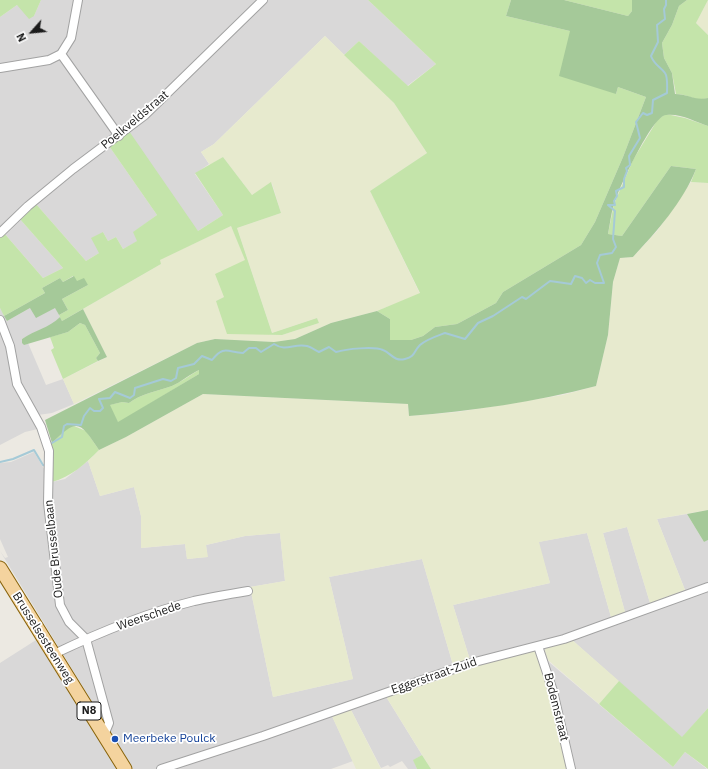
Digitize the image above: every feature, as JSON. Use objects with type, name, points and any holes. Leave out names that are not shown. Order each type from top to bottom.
[{"type":"main road","name":"Brusselsesteenweg","points":[[0,568],[125,769]]},
{"type":"street","points":[[0,68],[50,60],[61,54],[70,38],[78,0]]},
{"type":"street","name":"Poelkveldstraat","points":[[0,233],[62,178],[145,115],[263,0]]},
{"type":"street","points":[[61,54],[118,136]]},
{"type":"street","name":"Oude Brusselbaan","points":[[0,320],[10,346],[17,384],[41,427],[47,445],[49,459],[48,503],[60,605],[69,622],[86,639],[109,723],[104,735]]},
{"type":"street","name":"Eggerstraat-Zuid","points":[[162,769],[263,736],[471,663],[564,639],[708,587]]},
{"type":"street","name":"Weerschede","points":[[54,654],[86,639],[133,621],[193,602],[248,591]]},
{"type":"street","name":"Bodemstraat","points":[[538,646],[553,691],[571,769]]},
{"type":"shaded area","points":[[41,0],[368,0],[436,64],[407,86],[359,41],[344,55],[325,36],[214,144],[201,152],[209,164],[195,174],[223,215],[198,231],[109,146],[157,215],[134,232],[138,241],[123,249],[116,237],[108,241],[103,232],[99,253],[86,261],[36,204],[19,218],[63,268],[43,278],[4,233],[0,237],[0,17],[17,5],[34,16]]},
{"type":"shaded area","points":[[55,307],[60,317],[53,324],[22,339],[28,343],[46,385],[63,379],[74,404],[52,413],[38,415],[38,429],[25,432],[0,445],[0,308],[7,321],[30,308]]},
{"type":"shaded area","points":[[34,452],[52,482],[65,479],[88,461],[100,496],[134,487],[141,516],[141,548],[185,544],[187,559],[207,557],[206,545],[245,536],[280,533],[285,581],[250,587],[273,697],[353,679],[329,577],[422,559],[453,665],[385,695],[422,755],[414,760],[417,769],[408,769],[402,761],[390,767],[388,765],[381,768],[350,708],[331,714],[353,761],[331,769],[133,769],[0,551],[5,558],[8,557],[0,539],[0,463],[11,462]]},
{"type":"shaded area","points":[[687,514],[704,542],[708,540],[708,708],[682,738],[571,639],[470,660],[453,605],[550,583],[538,542],[587,533],[611,617],[625,612],[603,533],[627,527],[650,603],[685,590],[657,519]]},
{"type":"shaded area","points":[[36,640],[118,769],[0,769],[0,663]]},
{"type":"shaded area","points":[[546,646],[548,660],[550,663],[673,767],[685,752],[707,769],[569,769],[537,650]]},
{"type":"green space","points":[[0,0],[41,0],[34,16],[29,19],[17,5],[0,17]]},
{"type":"green space","points":[[368,0],[511,0],[506,16],[570,31],[616,94],[618,87],[646,97],[623,157],[595,222],[581,245],[503,292],[496,303],[457,324],[435,327],[423,336],[411,340],[390,340],[390,319],[377,311],[420,293],[370,191],[427,153],[394,103],[344,55],[359,41],[408,86],[436,64]]},
{"type":"green space","points":[[511,0],[564,0],[628,16],[632,11],[632,0],[687,0],[679,6],[672,25],[662,43],[664,58],[672,73],[675,94],[699,99],[708,98],[708,126],[677,115],[666,115],[660,118],[645,139],[622,183],[613,207],[608,234],[622,236],[671,166],[696,169],[691,181],[669,216],[633,257],[620,258],[613,282],[608,335],[596,386],[550,397],[503,405],[409,416],[408,404],[203,394],[126,437],[99,450],[87,433],[78,426],[73,426],[68,429],[52,443],[45,420],[197,343],[215,339],[274,342],[295,339],[331,323],[377,311],[390,319],[390,340],[411,340],[423,336],[435,327],[457,324],[496,303],[503,292],[581,245],[595,222],[623,157],[646,97],[618,87],[616,94],[559,76],[570,31],[506,16]],"holes":[[[199,370],[199,374],[118,422],[110,405],[122,402],[129,403],[144,395],[172,386]]]},
{"type":"green space","points":[[564,0],[632,0],[632,11],[628,16]]},
{"type":"green space","points":[[687,0],[708,0],[696,23],[708,35],[708,98],[703,99],[676,94],[672,73],[664,58],[662,43],[672,25],[679,6]]},
{"type":"green space","points":[[708,0],[708,35],[696,23]]},
{"type":"green space","points":[[325,36],[394,103],[427,153],[370,191],[420,294],[377,311],[331,323],[295,339],[274,342],[215,339],[197,343],[74,404],[63,379],[107,357],[83,309],[161,264],[159,260],[231,226],[246,260],[224,297],[216,301],[271,335],[282,335],[319,323],[317,318],[272,333],[237,228],[281,213],[272,183],[252,195],[223,157],[210,165],[201,152],[214,144]]},
{"type":"green space","points":[[666,114],[685,118],[708,126],[708,183],[691,182],[696,169],[671,166],[622,236],[608,234],[614,204],[633,160],[658,119]]},
{"type":"green space","points":[[129,131],[198,231],[223,215],[195,173],[223,157],[252,195],[271,182],[281,213],[237,228],[272,333],[317,318],[319,323],[282,335],[227,334],[216,301],[224,297],[215,274],[245,260],[231,226],[160,260],[161,264],[62,321],[59,315],[68,310],[62,299],[88,285],[77,282],[73,276],[63,282],[60,278],[42,288],[45,293],[4,316],[0,308],[0,237],[4,233],[43,278],[63,268],[19,218],[36,204],[86,261],[99,253],[91,238],[103,232],[108,241],[116,237],[123,249],[137,241],[133,232],[157,215],[109,146]]},
{"type":"green space","points":[[691,182],[708,183],[708,510],[657,519],[685,590],[650,603],[627,527],[603,533],[625,612],[611,617],[587,533],[539,542],[550,583],[453,605],[470,660],[453,665],[422,559],[329,577],[353,679],[273,697],[250,587],[285,581],[280,533],[245,536],[206,545],[208,557],[187,559],[185,544],[141,548],[141,516],[134,487],[100,496],[88,461],[99,450],[126,437],[203,394],[408,404],[409,416],[458,412],[563,395],[596,386],[608,335],[613,282],[620,258],[633,257],[658,230]]},
{"type":"green space","points":[[74,276],[77,281],[84,278],[88,285],[62,299],[68,310],[59,315],[55,308],[36,318],[30,308],[7,321],[4,316],[45,293],[42,288],[60,278],[63,282]]},
{"type":"green space","points":[[83,309],[107,357],[98,361],[96,358],[100,353],[85,325],[80,323],[68,332],[24,345],[22,343],[22,339],[51,324],[60,317],[62,321]]},
{"type":"green space","points":[[80,323],[85,325],[100,353],[96,358],[98,361],[63,379],[51,350],[54,348],[50,337],[68,332]]},
{"type":"green space","points":[[199,370],[199,374],[118,423],[109,405],[122,402],[129,403],[144,395],[179,383]]},
{"type":"green space","points":[[74,426],[86,431],[99,450],[72,473],[52,482],[52,443],[68,427]]},
{"type":"green space","points":[[708,510],[708,540],[704,542],[687,514]]},
{"type":"green space","points":[[571,639],[619,681],[599,704],[548,660],[545,651],[546,646]]},
{"type":"green space","points":[[537,650],[542,660],[569,769],[431,769],[385,695],[458,669]]},
{"type":"green space","points":[[619,681],[682,737],[708,708],[708,769],[685,752],[673,767],[599,704]]},
{"type":"green space","points":[[350,708],[381,769],[356,769],[331,714]]},
{"type":"green space","points":[[422,755],[431,769],[417,769],[413,760]]},
{"type":"waterway","points":[[52,443],[62,437],[64,426],[67,424],[81,425],[84,416],[90,408],[94,411],[100,411],[103,408],[99,399],[110,398],[115,392],[130,398],[134,395],[135,388],[163,379],[171,381],[176,378],[178,368],[194,364],[202,356],[212,360],[220,352],[226,350],[243,353],[249,348],[256,348],[261,352],[274,344],[282,347],[302,345],[319,352],[329,347],[336,352],[360,348],[373,348],[386,351],[395,358],[401,360],[409,358],[413,355],[418,347],[423,343],[445,333],[465,339],[478,323],[493,316],[522,297],[526,299],[550,281],[571,284],[575,276],[582,278],[586,283],[590,280],[595,283],[604,283],[597,263],[600,255],[612,253],[616,247],[613,239],[615,211],[608,205],[615,205],[614,201],[617,196],[616,191],[624,187],[624,179],[627,171],[626,168],[630,165],[629,156],[640,138],[636,122],[643,113],[647,115],[652,113],[653,100],[667,93],[666,75],[654,62],[651,56],[658,42],[657,25],[665,19],[664,9],[666,0]]},
{"type":"waterway","points":[[0,462],[13,459],[34,450],[43,465],[46,466]]},
{"type":"place","name":"Meerbeke Poulck","points":[[115,739]]}]
